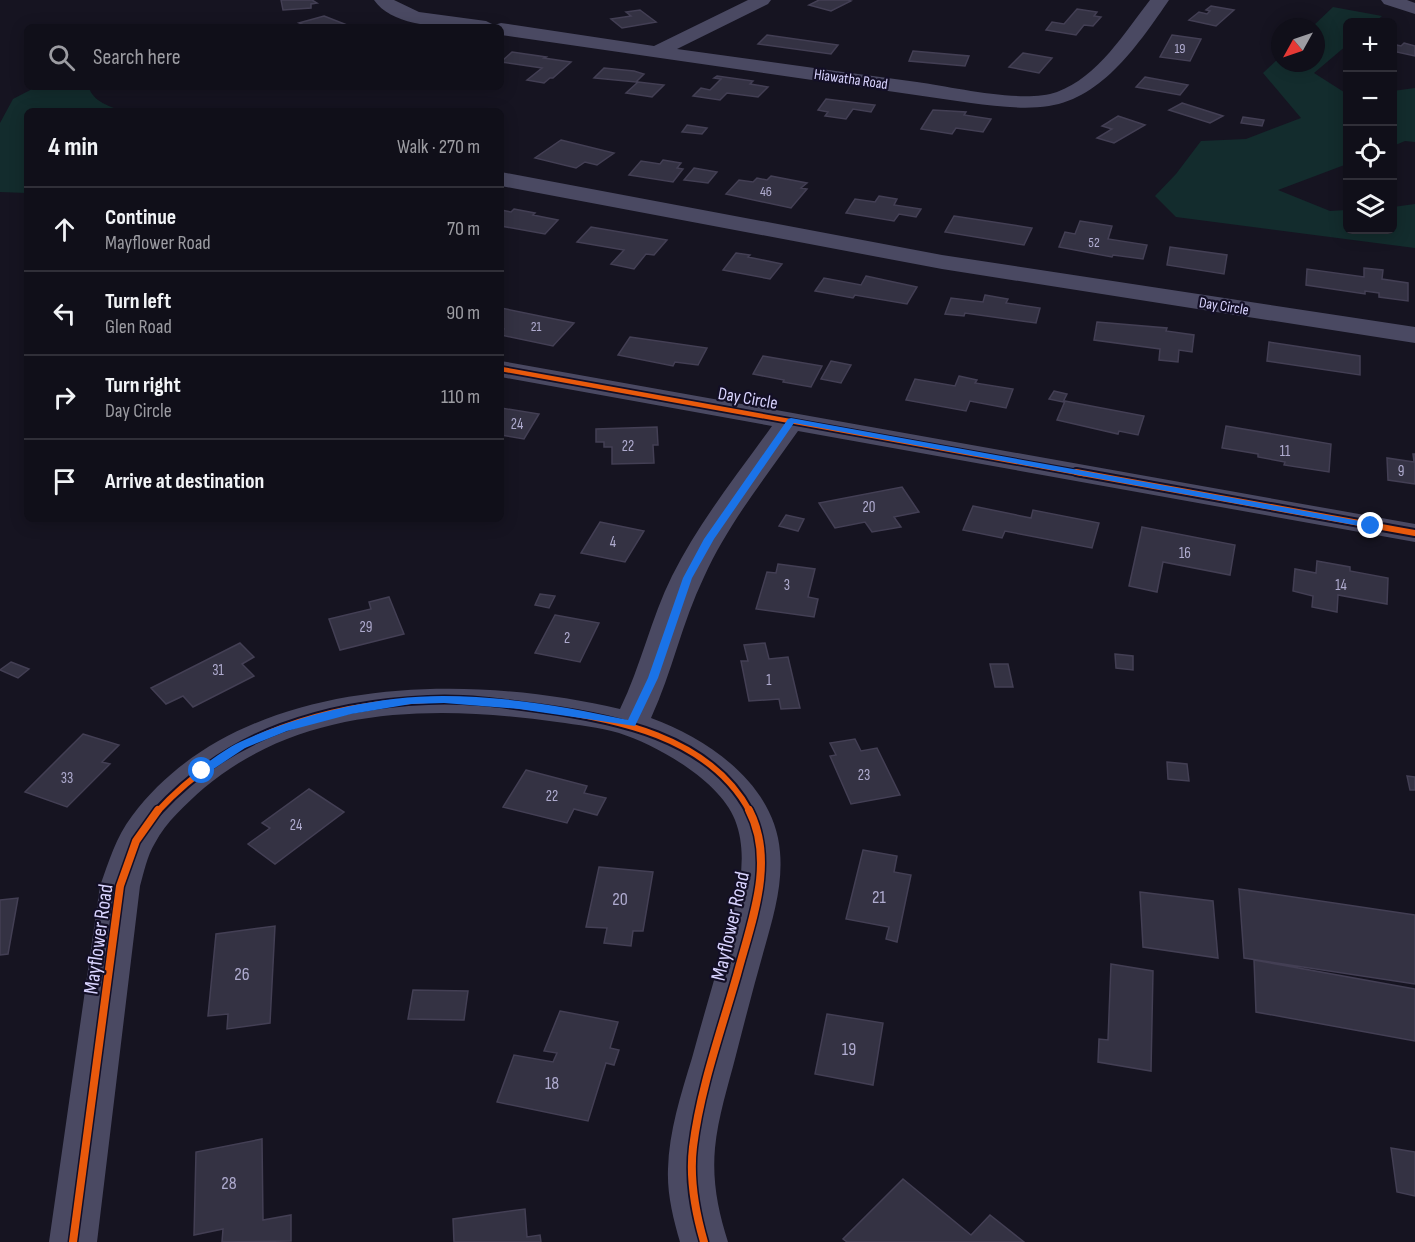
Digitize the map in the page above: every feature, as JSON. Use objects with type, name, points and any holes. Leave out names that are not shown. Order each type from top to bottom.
[{"type":"street","points":[[383,0],[394,10],[408,15],[466,24]]},
{"type":"street","points":[[656,52],[762,0]]},
{"type":"street","name":"Hiawatha Road","points":[[504,29],[988,97],[1050,100],[1065,96],[1090,82],[1161,0]]},
{"type":"street","points":[[1390,0],[1415,9]]},
{"type":"street","name":"Day Circle","points":[[504,180],[931,261],[1415,335]]},
{"type":"street","name":"Day Circle","points":[[504,370],[1415,533]]},
{"type":"street","points":[[631,724],[653,678],[687,578],[709,539],[791,420]]},
{"type":"street","name":"Mayflower Road","points":[[73,1242],[120,886],[137,840],[150,821],[183,787],[221,758],[259,738],[328,715],[378,705],[422,700],[470,700],[584,714],[631,724],[682,748],[721,776],[744,801],[753,817],[759,836],[761,866],[752,922],[693,1127],[690,1165],[693,1197],[704,1242]]},
{"type":"green space","points":[[1333,7],[1382,16],[1380,18],[1343,18],[1343,48],[1325,64],[1325,18],[1321,18]]},
{"type":"green space","points":[[1271,65],[1271,72],[1315,72],[1343,91],[1343,166],[1278,190],[1330,211],[1343,210],[1343,234],[1397,234],[1397,206],[1415,204],[1415,248],[1176,217],[1155,196],[1176,174],[1201,141],[1246,139],[1301,118],[1263,73]]},
{"type":"green space","points":[[1415,88],[1415,142],[1405,141],[1397,144],[1397,90]]},
{"type":"green space","points":[[30,90],[90,90],[98,100],[115,108],[24,108],[24,193],[0,192],[0,123],[13,99]]},
{"type":"building","points":[[281,0],[312,0],[317,3],[311,4],[311,8],[283,10]]},
{"type":"building","points":[[819,0],[851,1],[831,11],[809,5]]},
{"type":"building","points":[[1211,6],[1234,10],[1216,26],[1189,20],[1199,12],[1207,14],[1210,11],[1206,10]]},
{"type":"building","points":[[1077,9],[1097,12],[1094,16],[1101,17],[1093,26],[1084,25],[1076,35],[1046,30],[1052,22],[1064,24]]},
{"type":"building","points":[[640,10],[656,22],[622,28],[611,19],[631,16],[626,12]]},
{"type":"building","points":[[324,16],[344,24],[302,24],[299,23]]},
{"type":"building","points":[[767,35],[838,45],[831,54],[758,44]]},
{"type":"building","points":[[1172,35],[1201,39],[1190,61],[1160,57]]},
{"type":"building","points":[[1404,43],[1415,46],[1415,56],[1397,52],[1397,45],[1401,46]]},
{"type":"building","points":[[913,51],[969,56],[965,66],[909,61]]},
{"type":"building","points":[[512,52],[571,62],[544,83],[527,80],[542,68],[504,62],[504,59]]},
{"type":"building","points":[[1023,53],[1052,58],[1039,73],[1009,67]]},
{"type":"building","points":[[604,68],[644,74],[636,82],[594,78]]},
{"type":"building","points":[[717,76],[753,81],[750,84],[768,87],[758,97],[727,93],[720,100],[693,96],[701,88],[710,90],[721,79],[714,78]]},
{"type":"building","points":[[1145,77],[1188,85],[1180,95],[1136,87]]},
{"type":"building","points":[[638,82],[664,85],[652,97],[626,93]]},
{"type":"building","points":[[826,99],[875,105],[871,112],[853,109],[846,119],[825,116],[828,112],[818,110]]},
{"type":"building","points":[[1182,103],[1223,116],[1210,123],[1169,110]]},
{"type":"building","points":[[933,110],[966,112],[964,115],[991,119],[983,132],[956,128],[952,134],[921,129]]},
{"type":"building","points":[[1118,116],[1145,125],[1114,143],[1097,138],[1112,129],[1102,126]]},
{"type":"building","points":[[1243,117],[1264,120],[1262,126],[1241,123]]},
{"type":"building","points":[[687,125],[707,128],[702,134],[682,132]]},
{"type":"building","points":[[561,140],[614,153],[597,165],[585,162],[576,168],[535,158]]},
{"type":"building","points":[[663,160],[681,163],[677,168],[683,169],[673,182],[629,175],[641,161],[660,164]]},
{"type":"building","points":[[694,168],[717,172],[708,183],[684,180]]},
{"type":"building","points":[[771,176],[807,183],[801,188],[807,189],[791,208],[726,194],[739,180],[753,182],[757,178],[767,180]]},
{"type":"building","points":[[879,196],[897,199],[894,205],[921,209],[916,217],[899,214],[894,221],[846,213],[855,199],[875,202]]},
{"type":"building","points":[[514,209],[558,220],[545,234],[504,227],[504,211],[511,212]]},
{"type":"building","points":[[954,216],[1032,228],[1024,245],[945,232]]},
{"type":"building","points":[[1080,221],[1112,226],[1108,239],[1147,245],[1143,259],[1113,255],[1112,257],[1059,247],[1065,232],[1075,234]]},
{"type":"building","points":[[591,227],[667,240],[654,255],[646,254],[634,269],[611,264],[624,250],[577,242]]},
{"type":"building","points":[[1170,247],[1227,255],[1224,274],[1167,265]]},
{"type":"building","points":[[736,253],[782,264],[770,279],[723,270]]},
{"type":"building","points":[[1364,268],[1383,270],[1382,279],[1408,283],[1408,301],[1379,297],[1379,293],[1365,291],[1365,294],[1306,285],[1307,269],[1364,277]]},
{"type":"building","points":[[866,276],[917,287],[907,304],[815,291],[824,278],[861,285]]},
{"type":"building","points":[[985,295],[1008,299],[1006,303],[1040,308],[1036,323],[965,313],[964,316],[945,314],[951,298],[983,302]]},
{"type":"building","points":[[504,309],[574,323],[553,346],[504,336]]},
{"type":"building","points":[[1097,322],[1167,328],[1166,331],[1194,335],[1192,352],[1179,350],[1178,362],[1159,360],[1160,349],[1094,340]]},
{"type":"building","points":[[630,337],[707,348],[698,365],[675,362],[673,366],[618,355]]},
{"type":"building","points":[[1269,342],[1360,356],[1360,375],[1267,361]]},
{"type":"building","points":[[763,356],[822,366],[811,387],[753,374]]},
{"type":"building","points":[[831,361],[851,365],[841,383],[821,379]]},
{"type":"building","points":[[959,376],[977,380],[975,383],[1013,389],[1006,408],[970,401],[966,411],[906,400],[915,379],[955,386]]},
{"type":"building","points":[[1054,391],[1067,394],[1063,402],[1049,399]]},
{"type":"building","points":[[1065,401],[1144,416],[1138,435],[1119,431],[1118,434],[1057,420]]},
{"type":"building","points":[[504,408],[539,414],[524,439],[504,436]]},
{"type":"building","points":[[1226,426],[1331,444],[1329,472],[1284,465],[1285,462],[1258,457],[1258,454],[1222,448]]},
{"type":"building","points":[[657,427],[658,445],[653,445],[654,463],[612,464],[612,447],[604,447],[604,442],[596,442],[596,429]]},
{"type":"building","points":[[1413,454],[1415,454],[1415,484],[1388,480],[1387,458],[1414,462]]},
{"type":"building","points":[[902,487],[919,512],[894,517],[901,527],[872,532],[865,522],[835,528],[819,503]]},
{"type":"building","points":[[973,506],[1031,518],[1033,510],[1099,523],[1092,548],[1005,531],[1002,538],[963,530]]},
{"type":"building","points":[[786,515],[804,519],[798,531],[779,526]]},
{"type":"building","points":[[600,522],[644,531],[625,562],[581,553]]},
{"type":"building","points":[[1142,527],[1235,545],[1230,575],[1163,562],[1157,592],[1129,586]]},
{"type":"building","points":[[1317,561],[1350,567],[1350,571],[1388,578],[1387,604],[1338,595],[1337,612],[1312,607],[1313,596],[1293,591],[1295,569],[1316,573]]},
{"type":"building","points":[[778,564],[815,569],[808,597],[818,599],[814,617],[756,609],[767,572],[776,573]]},
{"type":"building","points":[[540,594],[555,596],[549,608],[535,605]]},
{"type":"building","points":[[389,597],[404,634],[340,650],[329,619],[371,609],[369,602]]},
{"type":"building","points":[[555,615],[599,623],[580,662],[535,653]]},
{"type":"building","points":[[240,643],[254,657],[242,664],[254,676],[193,707],[183,696],[166,704],[151,688]]},
{"type":"building","points":[[765,643],[769,659],[788,657],[800,708],[781,709],[779,699],[749,701],[741,661],[748,661],[744,645]]},
{"type":"building","points":[[1115,654],[1133,656],[1133,670],[1116,668]]},
{"type":"building","points":[[11,662],[29,669],[18,678],[0,670]]},
{"type":"building","points":[[990,664],[1008,664],[1013,687],[995,687]]},
{"type":"building","points":[[83,734],[119,745],[102,762],[110,764],[67,807],[25,792]]},
{"type":"building","points":[[855,739],[861,751],[877,748],[900,795],[851,804],[830,756],[836,755],[830,743]]},
{"type":"building","points":[[1167,762],[1187,764],[1189,781],[1168,779]]},
{"type":"building","points":[[526,770],[587,786],[584,793],[606,798],[597,815],[574,809],[567,823],[503,807]]},
{"type":"building","points":[[1407,776],[1415,777],[1415,790],[1410,790]]},
{"type":"building","points":[[309,789],[344,812],[275,864],[248,844],[270,828],[262,823]]},
{"type":"building","points":[[863,850],[897,856],[894,872],[911,875],[897,942],[886,939],[889,927],[846,919]]},
{"type":"building","points":[[599,867],[653,872],[643,931],[633,931],[631,946],[604,943],[607,928],[586,927]]},
{"type":"building","points":[[1239,889],[1415,915],[1415,984],[1244,958]]},
{"type":"building","points":[[1140,892],[1213,901],[1218,958],[1143,947]]},
{"type":"building","points":[[18,898],[8,954],[0,955],[0,900]]},
{"type":"building","points":[[275,926],[270,1023],[227,1029],[228,1014],[208,1016],[216,934]]},
{"type":"building","points":[[1254,960],[1415,989],[1415,1041],[1256,1012]]},
{"type":"building","points":[[1111,964],[1153,971],[1151,1071],[1098,1062],[1099,1039],[1108,1040]]},
{"type":"building","points":[[413,990],[468,991],[464,1020],[408,1019]]},
{"type":"building","points":[[560,1011],[618,1022],[610,1048],[619,1050],[614,1065],[606,1063],[588,1121],[497,1102],[514,1055],[553,1062],[557,1053],[544,1051]]},
{"type":"building","points":[[827,1014],[883,1023],[873,1085],[815,1074]]},
{"type":"building","points":[[262,1139],[263,1220],[291,1215],[291,1241],[222,1242],[223,1229],[194,1235],[196,1152]]},
{"type":"building","points":[[1391,1148],[1415,1152],[1415,1196],[1397,1192]]},
{"type":"building","points":[[903,1179],[971,1235],[990,1215],[1024,1242],[847,1242],[843,1239]]},
{"type":"building","points":[[525,1209],[527,1237],[540,1235],[541,1242],[454,1242],[453,1219]]},
{"type":"cycle path","points":[[504,370],[1415,533]]},
{"type":"cycle path","points":[[73,1242],[120,886],[129,857],[145,827],[168,800],[197,775],[227,754],[261,736],[302,721],[346,710],[429,700],[497,703],[579,713],[620,721],[647,730],[684,748],[719,774],[746,804],[759,835],[760,884],[749,932],[701,1104],[692,1149],[692,1193],[696,1217],[704,1242]]},
{"type":"route","points":[[202,771],[242,746],[284,728],[351,710],[411,701],[444,699],[519,705],[584,714],[631,724],[653,678],[687,578],[709,539],[791,420],[1371,526]]}]
